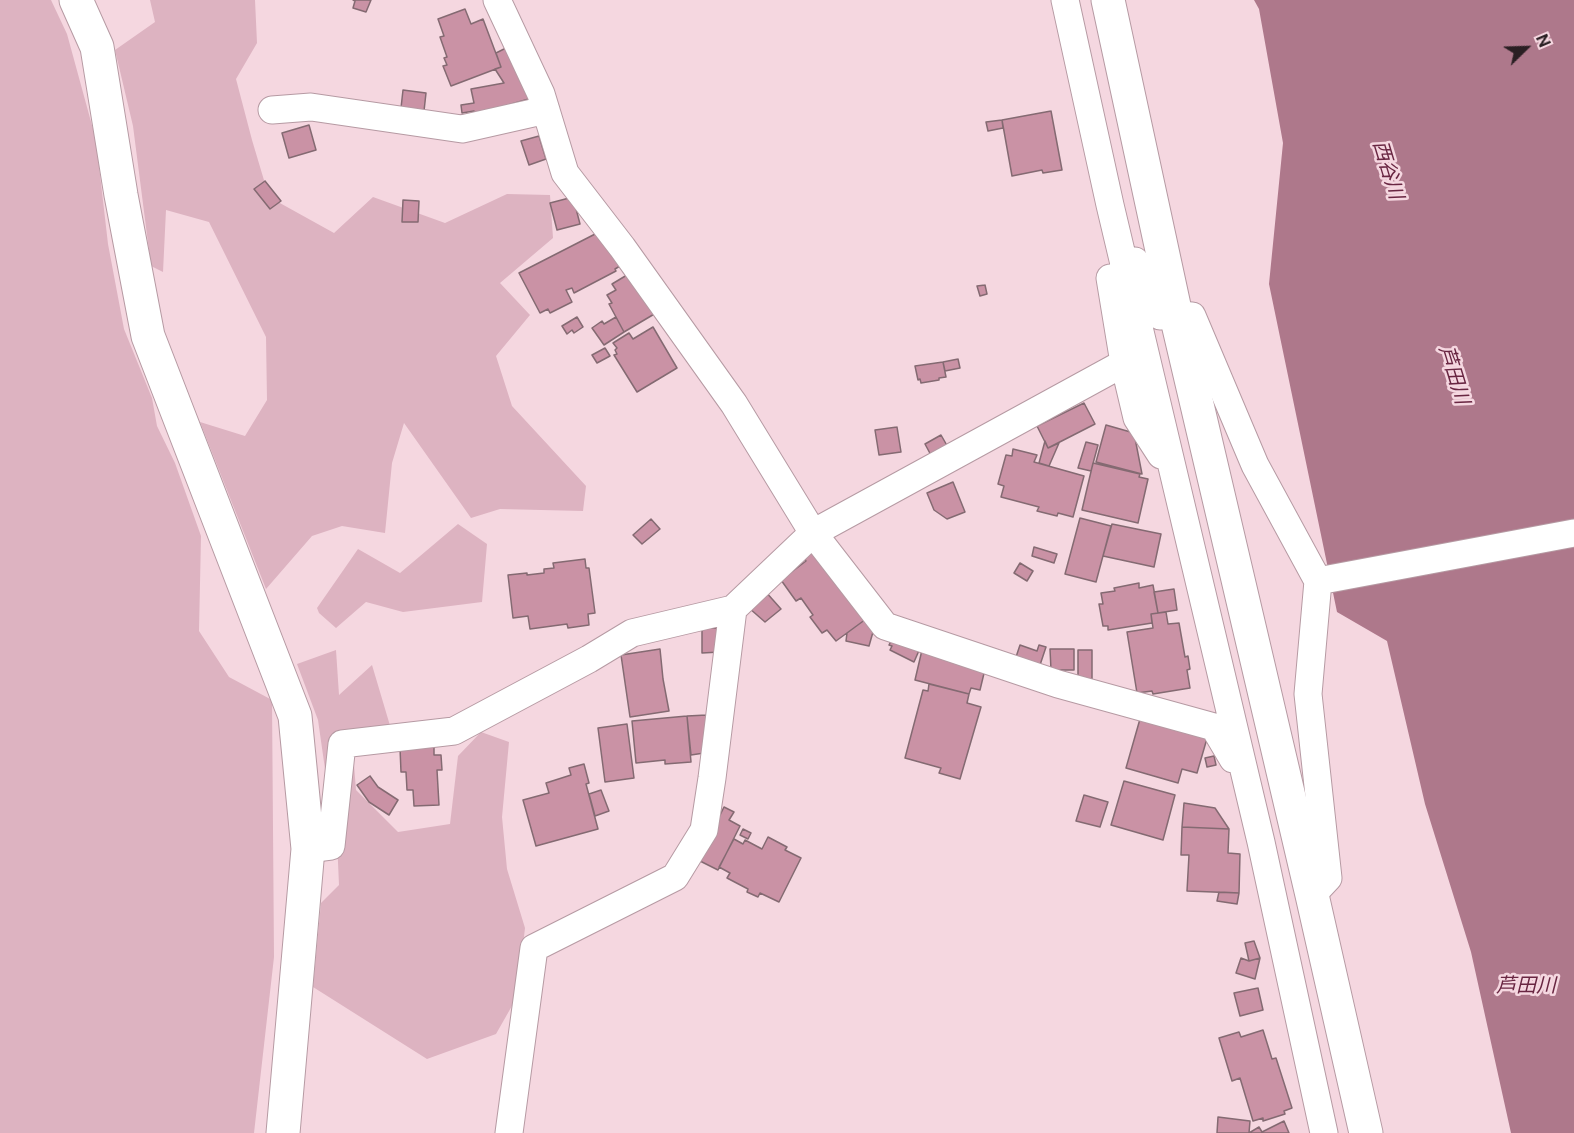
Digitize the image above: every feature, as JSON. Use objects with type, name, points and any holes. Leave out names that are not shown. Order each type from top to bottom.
[{"type":"street","points":[[76,0],[97,47],[147,336],[296,716],[308,849],[283,1133]]},
{"type":"street","points":[[496,0],[541,94],[565,173],[622,247],[734,404],[813,533],[885,627],[1058,684],[1214,727],[1246,780]]},
{"type":"street","points":[[1065,0],[1110,206],[1246,780],[1324,1133]]},
{"type":"street","points":[[1108,0],[1176,315],[1366,1133]]},
{"type":"street","points":[[272,110],[311,107],[462,129],[546,110]]},
{"type":"street","points":[[1110,206],[1160,316],[1192,316],[1255,465],[1318,581],[1308,694],[1328,879],[1312,895]]},
{"type":"street","points":[[1110,206],[1104,240],[1124,363],[1137,418],[1173,472]]},
{"type":"street","points":[[308,849],[331,846],[342,744],[454,731],[589,659],[632,633],[733,609],[813,533],[1124,363]]},
{"type":"street","points":[[1318,581],[1574,533]]},
{"type":"street","points":[[509,1133],[534,948],[675,877],[704,830],[733,609]]},
{"type":"shaded area","points":[[0,0],[51,0],[67,34],[96,140],[108,244],[124,329],[152,398],[157,426],[175,463],[201,536],[199,631],[229,677],[272,700],[274,957],[254,1133],[0,1133]]},
{"type":"shaded area","points":[[150,0],[255,0],[257,43],[236,79],[269,197],[334,233],[373,197],[445,223],[507,194],[550,195],[553,238],[500,283],[530,315],[496,356],[512,406],[586,486],[583,511],[500,509],[471,518],[404,423],[392,463],[385,533],[342,526],[312,536],[266,589],[200,422],[245,436],[267,400],[266,337],[209,222],[166,210],[163,272],[151,266],[133,126],[115,50],[155,22]]},
{"type":"shaded area","points":[[458,524],[487,544],[482,602],[403,612],[366,602],[336,628],[319,613],[317,608],[358,549],[400,573]]},
{"type":"shaded area","points":[[336,650],[339,695],[372,665],[391,729],[341,737],[325,769],[318,720],[297,664]]},
{"type":"shaded area","points":[[481,732],[509,742],[502,817],[507,869],[525,928],[517,997],[496,1034],[427,1059],[313,987],[321,903],[339,885],[336,817],[354,765],[356,790],[398,832],[450,824],[458,756]]},
{"type":"water","points":[[1254,0],[1574,0],[1574,1133],[1511,1133],[1471,952],[1425,804],[1387,641],[1337,612],[1269,284],[1283,143],[1259,9]]},
{"type":"building","points":[[353,0],[371,0],[366,12],[353,8],[355,1]]},
{"type":"building","points":[[465,9],[471,24],[483,19],[501,67],[451,86],[443,66],[447,65],[444,58],[447,57],[440,37],[444,36],[438,19]]},
{"type":"building","points":[[506,48],[532,98],[474,115],[474,111],[462,113],[461,105],[474,103],[471,89],[504,83],[495,69],[501,67],[496,53]]},
{"type":"building","points":[[403,90],[426,93],[424,111],[401,108]]},
{"type":"building","points":[[1051,111],[1062,170],[1043,173],[1042,170],[1012,176],[1002,120]]},
{"type":"building","points":[[1002,120],[1003,128],[988,131],[986,122]]},
{"type":"building","points":[[309,125],[316,150],[289,158],[282,133]]},
{"type":"building","points":[[539,136],[546,159],[529,165],[521,141]]},
{"type":"building","points":[[265,181],[281,201],[270,209],[254,189]]},
{"type":"building","points":[[573,197],[580,224],[557,230],[550,203]]},
{"type":"building","points":[[403,200],[419,201],[418,222],[402,222]]},
{"type":"building","points":[[601,231],[620,266],[615,269],[616,271],[574,293],[572,288],[566,290],[572,302],[550,313],[548,309],[540,313],[519,273]]},
{"type":"building","points":[[632,272],[656,313],[624,332],[609,304],[612,303],[607,295],[616,290],[612,284]]},
{"type":"building","points":[[985,285],[987,294],[980,296],[977,286]]},
{"type":"building","points":[[577,317],[583,327],[574,333],[572,330],[567,334],[562,326]]},
{"type":"building","points":[[616,317],[624,332],[604,345],[592,328],[602,321],[604,324]]},
{"type":"building","points":[[653,327],[677,368],[637,392],[614,355],[617,354],[615,350],[617,348],[613,343],[629,333],[633,339]]},
{"type":"building","points":[[605,348],[610,356],[597,363],[592,355]]},
{"type":"building","points":[[958,359],[960,368],[945,371],[943,362]]},
{"type":"building","points":[[943,362],[946,377],[921,383],[920,379],[918,380],[915,366]]},
{"type":"building","points":[[1084,403],[1095,424],[1048,448],[1037,426]]},
{"type":"building","points":[[1106,425],[1134,433],[1142,474],[1096,462]]},
{"type":"building","points":[[897,427],[901,452],[879,455],[875,430]]},
{"type":"building","points":[[941,435],[949,449],[933,459],[925,444]]},
{"type":"building","points":[[1045,441],[1048,448],[1059,443],[1049,466],[1039,463]]},
{"type":"building","points":[[1086,442],[1098,445],[1091,471],[1078,468]]},
{"type":"building","points":[[1013,449],[1037,455],[1034,462],[1084,476],[1073,517],[1037,511],[1039,507],[1001,497],[1004,486],[998,484],[1006,455],[1012,456]]},
{"type":"building","points":[[1093,463],[1140,474],[1139,477],[1148,479],[1138,523],[1082,510]]},
{"type":"building","points":[[953,482],[965,512],[947,519],[934,510],[927,493]]},
{"type":"building","points":[[1080,518],[1111,526],[1096,582],[1065,574]]},
{"type":"building","points":[[651,519],[660,529],[642,544],[633,535]]},
{"type":"building","points":[[1112,524],[1161,534],[1154,567],[1103,556]]},
{"type":"building","points":[[1034,547],[1057,554],[1054,563],[1032,556]]},
{"type":"building","points":[[815,549],[866,619],[836,641],[827,630],[822,633],[810,617],[813,615],[801,598],[796,601],[781,580],[806,561],[804,557]]},
{"type":"building","points":[[585,559],[586,568],[589,568],[595,613],[588,614],[589,625],[568,628],[567,624],[530,629],[528,616],[513,618],[508,575],[544,573],[544,569],[554,568],[553,563]]},
{"type":"building","points":[[1020,563],[1033,571],[1027,581],[1014,573]]},
{"type":"building","points":[[1139,583],[1139,588],[1153,585],[1158,613],[1151,614],[1152,623],[1108,630],[1108,626],[1103,626],[1099,604],[1103,604],[1101,593]]},
{"type":"building","points":[[1174,589],[1177,610],[1158,613],[1154,592]]},
{"type":"building","points":[[765,591],[781,609],[765,622],[749,608]]},
{"type":"building","points":[[1166,612],[1168,624],[1179,623],[1185,657],[1188,656],[1190,669],[1187,670],[1190,688],[1153,694],[1152,691],[1137,693],[1127,632],[1153,628],[1151,614]]},
{"type":"building","points":[[866,619],[873,632],[869,646],[846,641],[847,633]]},
{"type":"building","points":[[702,628],[720,628],[720,652],[702,653]]},
{"type":"building","points":[[895,633],[924,639],[914,662],[890,650],[892,646],[889,645]]},
{"type":"building","points":[[1020,645],[1037,651],[1039,645],[1046,647],[1040,665],[1016,657]]},
{"type":"building","points":[[660,649],[669,711],[630,717],[621,655]]},
{"type":"building","points":[[1050,649],[1074,649],[1074,670],[1051,670]]},
{"type":"building","points":[[922,650],[986,665],[980,690],[971,688],[969,694],[915,680]]},
{"type":"building","points":[[1078,650],[1092,650],[1092,679],[1078,679]]},
{"type":"building","points":[[929,684],[969,694],[967,703],[981,707],[960,779],[939,773],[941,768],[905,758],[923,690],[928,691]]},
{"type":"building","points":[[707,715],[704,753],[691,755],[687,716]]},
{"type":"building","points":[[687,716],[691,762],[665,764],[665,760],[636,763],[632,721]]},
{"type":"building","points":[[1140,719],[1208,735],[1197,773],[1182,769],[1178,783],[1126,768]]},
{"type":"building","points":[[627,724],[634,778],[605,782],[598,728]]},
{"type":"building","points":[[434,747],[434,755],[441,755],[442,770],[437,770],[439,805],[414,806],[413,790],[407,790],[406,772],[401,772],[400,748]]},
{"type":"building","points":[[1214,756],[1216,765],[1207,767],[1205,758]]},
{"type":"building","points":[[584,764],[589,783],[586,784],[598,829],[536,846],[523,800],[549,793],[546,783],[571,775],[569,768]]},
{"type":"building","points":[[370,776],[378,787],[398,800],[389,815],[369,802],[357,785]]},
{"type":"building","points":[[1124,781],[1175,795],[1163,840],[1111,825]]},
{"type":"building","points":[[601,790],[609,811],[595,816],[589,794]]},
{"type":"building","points":[[1084,795],[1108,802],[1100,827],[1076,821]]},
{"type":"building","points":[[1184,803],[1215,808],[1229,829],[1182,827]]},
{"type":"building","points":[[724,807],[734,812],[729,820],[740,826],[718,870],[698,860]]},
{"type":"building","points":[[1182,827],[1229,829],[1228,853],[1240,854],[1239,893],[1187,891],[1189,855],[1181,855]]},
{"type":"building","points":[[743,829],[751,833],[748,839],[740,835]]},
{"type":"building","points":[[768,837],[787,847],[785,850],[801,858],[779,902],[760,893],[758,897],[747,892],[748,889],[727,878],[730,873],[719,867],[734,839],[743,844],[745,840],[762,849]]},
{"type":"building","points":[[1219,892],[1239,893],[1237,904],[1217,901]]},
{"type":"building","points":[[1254,941],[1260,958],[1249,961],[1245,943]]},
{"type":"building","points":[[1241,958],[1249,961],[1260,958],[1255,979],[1236,973]]},
{"type":"building","points":[[1258,988],[1263,1010],[1240,1016],[1234,993]]},
{"type":"building","points":[[1263,1030],[1272,1059],[1276,1058],[1292,1108],[1284,1111],[1285,1114],[1263,1121],[1263,1118],[1253,1121],[1240,1078],[1232,1081],[1219,1038],[1239,1032],[1241,1037]]},
{"type":"building","points":[[1218,1117],[1250,1121],[1249,1133],[1217,1133]]},
{"type":"building","points":[[1284,1121],[1289,1133],[1249,1133],[1259,1127],[1262,1132]]},
{"type":"water label","name":"西谷川","points":[[1388,170]]},
{"type":"water label","name":"芦田川","points":[[1454,375]]},
{"type":"water label","name":"芦田川","points":[[1526,986]]}]
